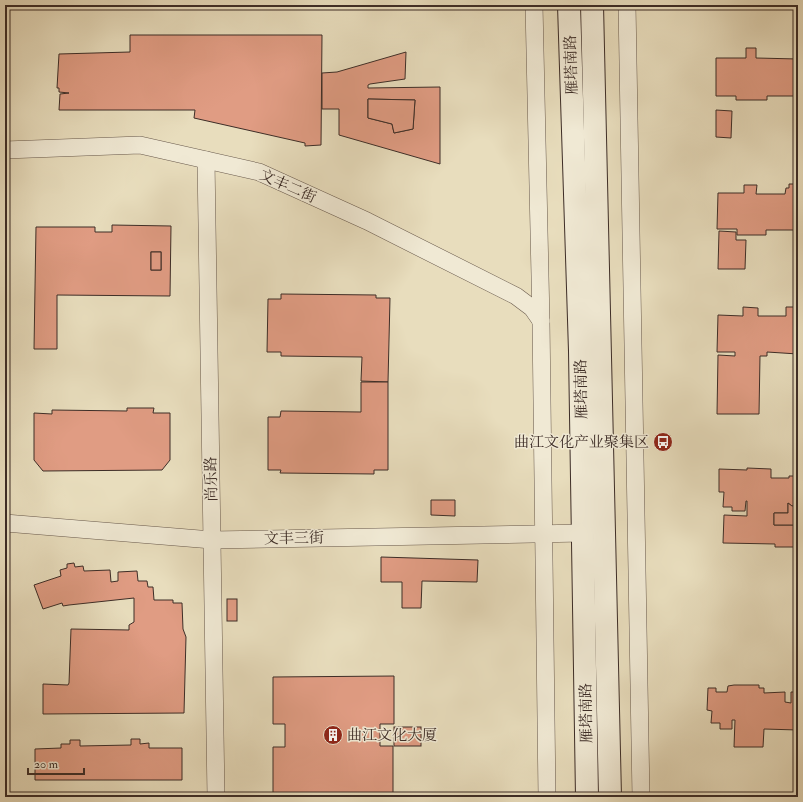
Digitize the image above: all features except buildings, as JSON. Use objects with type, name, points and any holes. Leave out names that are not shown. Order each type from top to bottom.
[{"type":"main road","name":"雁塔南路","points":[[569,5],[580,351],[587,797]]},
{"type":"main road","name":"雁塔南路","points":[[592,5],[610,797]]},
{"type":"street","points":[[534,5],[541,321],[547,797]]},
{"type":"street","points":[[627,5],[641,797]]},
{"type":"street","name":"文丰二街","points":[[5,150],[140,145],[259,172],[367,221],[516,296],[532,308],[541,321]]},
{"type":"street","name":"尚乐路","points":[[206,160],[216,797]]},
{"type":"street","name":"文丰三街","points":[[5,523],[212,540],[583,533]]},
{"type":"place","name":"曲江文化产业聚集区","points":[[663,442]]},
{"type":"place","name":"曲江文化大厦","points":[[333,735]]}]
